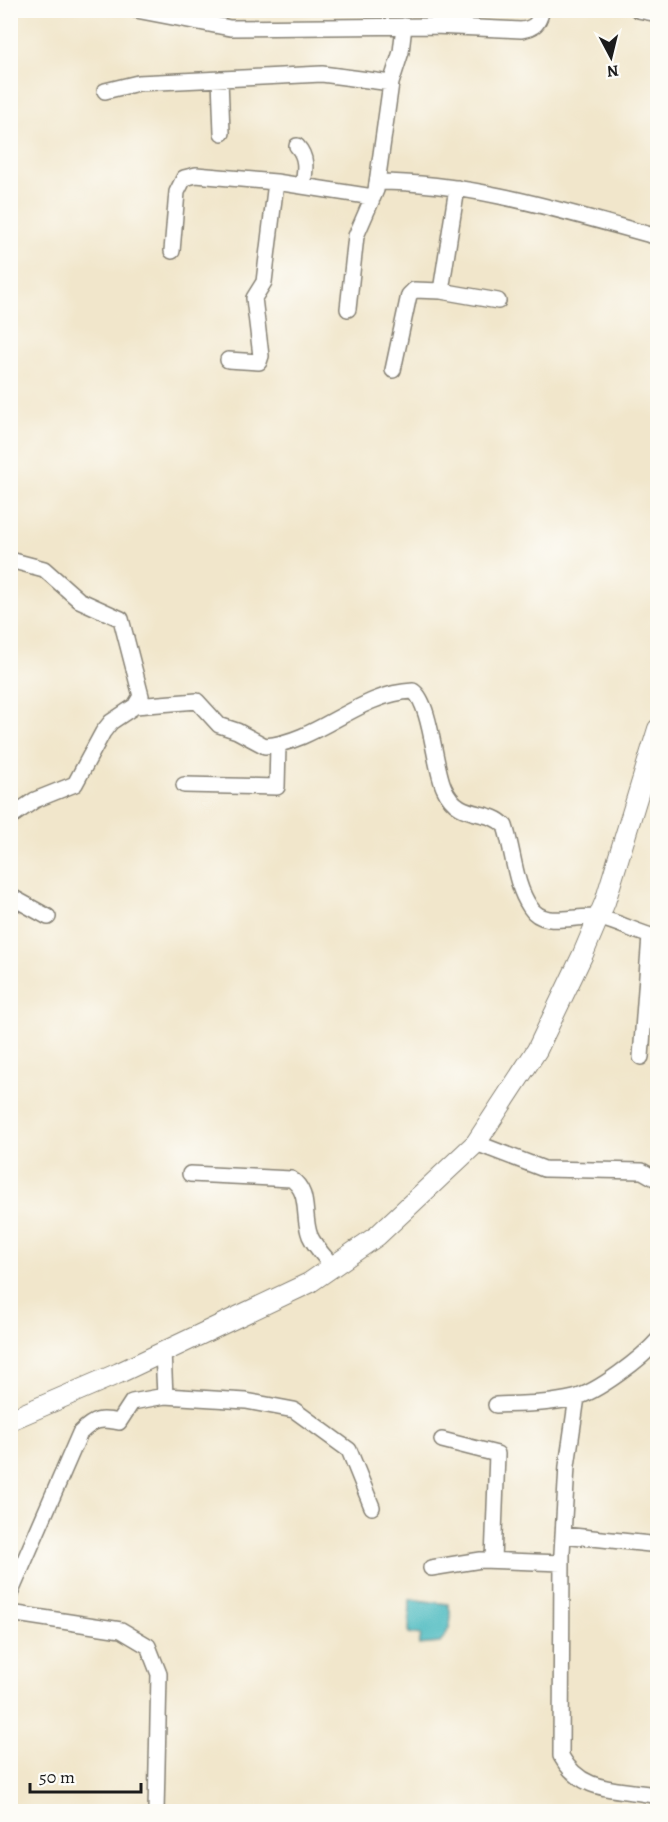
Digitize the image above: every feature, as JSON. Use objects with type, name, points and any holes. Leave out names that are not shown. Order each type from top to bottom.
[{"type":"street","points":[[136,10],[230,28],[404,26],[521,30],[533,28],[538,23],[542,10]]},
{"type":"street","points":[[638,10],[657,14]]},
{"type":"street","points":[[348,309],[356,236],[375,189],[391,82],[401,52],[404,26]]},
{"type":"street","points":[[105,91],[138,83],[322,74],[391,82]]},
{"type":"street","points":[[220,79],[222,133]]},
{"type":"street","points":[[297,146],[306,162],[303,186]]},
{"type":"street","points":[[172,251],[177,192],[184,178],[196,175],[303,186],[375,189],[408,182],[457,188],[503,196],[657,237]]},
{"type":"street","points":[[228,360],[254,363],[259,362],[261,356],[254,298],[264,282],[276,182]]},
{"type":"street","points":[[441,291],[457,188]]},
{"type":"street","points":[[393,370],[409,295],[414,290],[441,291],[498,301]]},
{"type":"street","points":[[10,560],[44,569],[80,600],[121,619],[141,690],[141,696],[135,706],[111,722],[103,732],[75,784],[35,800],[10,817]]},
{"type":"street","points":[[135,706],[197,702],[219,725],[237,731],[259,744],[278,745],[294,740],[367,704],[395,694],[413,691],[422,701],[445,790],[459,808],[496,820],[505,826],[519,883],[530,908],[536,915],[547,919],[598,918],[654,937],[641,1057]]},
{"type":"street","points":[[10,1420],[253,1310],[333,1267],[377,1236],[476,1143],[537,1050],[560,1006],[598,918],[657,729]]},
{"type":"street","points":[[184,785],[277,786],[278,745]]},
{"type":"street","points":[[10,896],[48,917]]},
{"type":"street","points":[[476,1143],[544,1169],[642,1172],[657,1179]]},
{"type":"street","points":[[190,1174],[291,1179],[299,1184],[303,1193],[310,1237],[333,1267]]},
{"type":"street","points":[[496,1405],[544,1403],[577,1397],[644,1356],[657,1340]]},
{"type":"street","points":[[164,1352],[165,1396]]},
{"type":"street","points":[[10,1594],[80,1433],[94,1420],[101,1418],[119,1422],[132,1402],[165,1396],[246,1401],[294,1410],[349,1450],[372,1507]]},
{"type":"street","points":[[577,1397],[567,1466],[562,1534],[561,1756],[573,1773],[594,1787],[657,1796]]},
{"type":"street","points":[[442,1440],[497,1454],[494,1560]]},
{"type":"street","points":[[562,1534],[650,1545]]},
{"type":"street","points":[[431,1568],[494,1560],[562,1563]]},
{"type":"street","points":[[10,1612],[121,1630],[148,1646],[159,1674],[156,1812]]},
{"type":"water","points":[[410,1599],[448,1604],[451,1615],[450,1625],[440,1643],[419,1645],[421,1635],[409,1633]]}]
